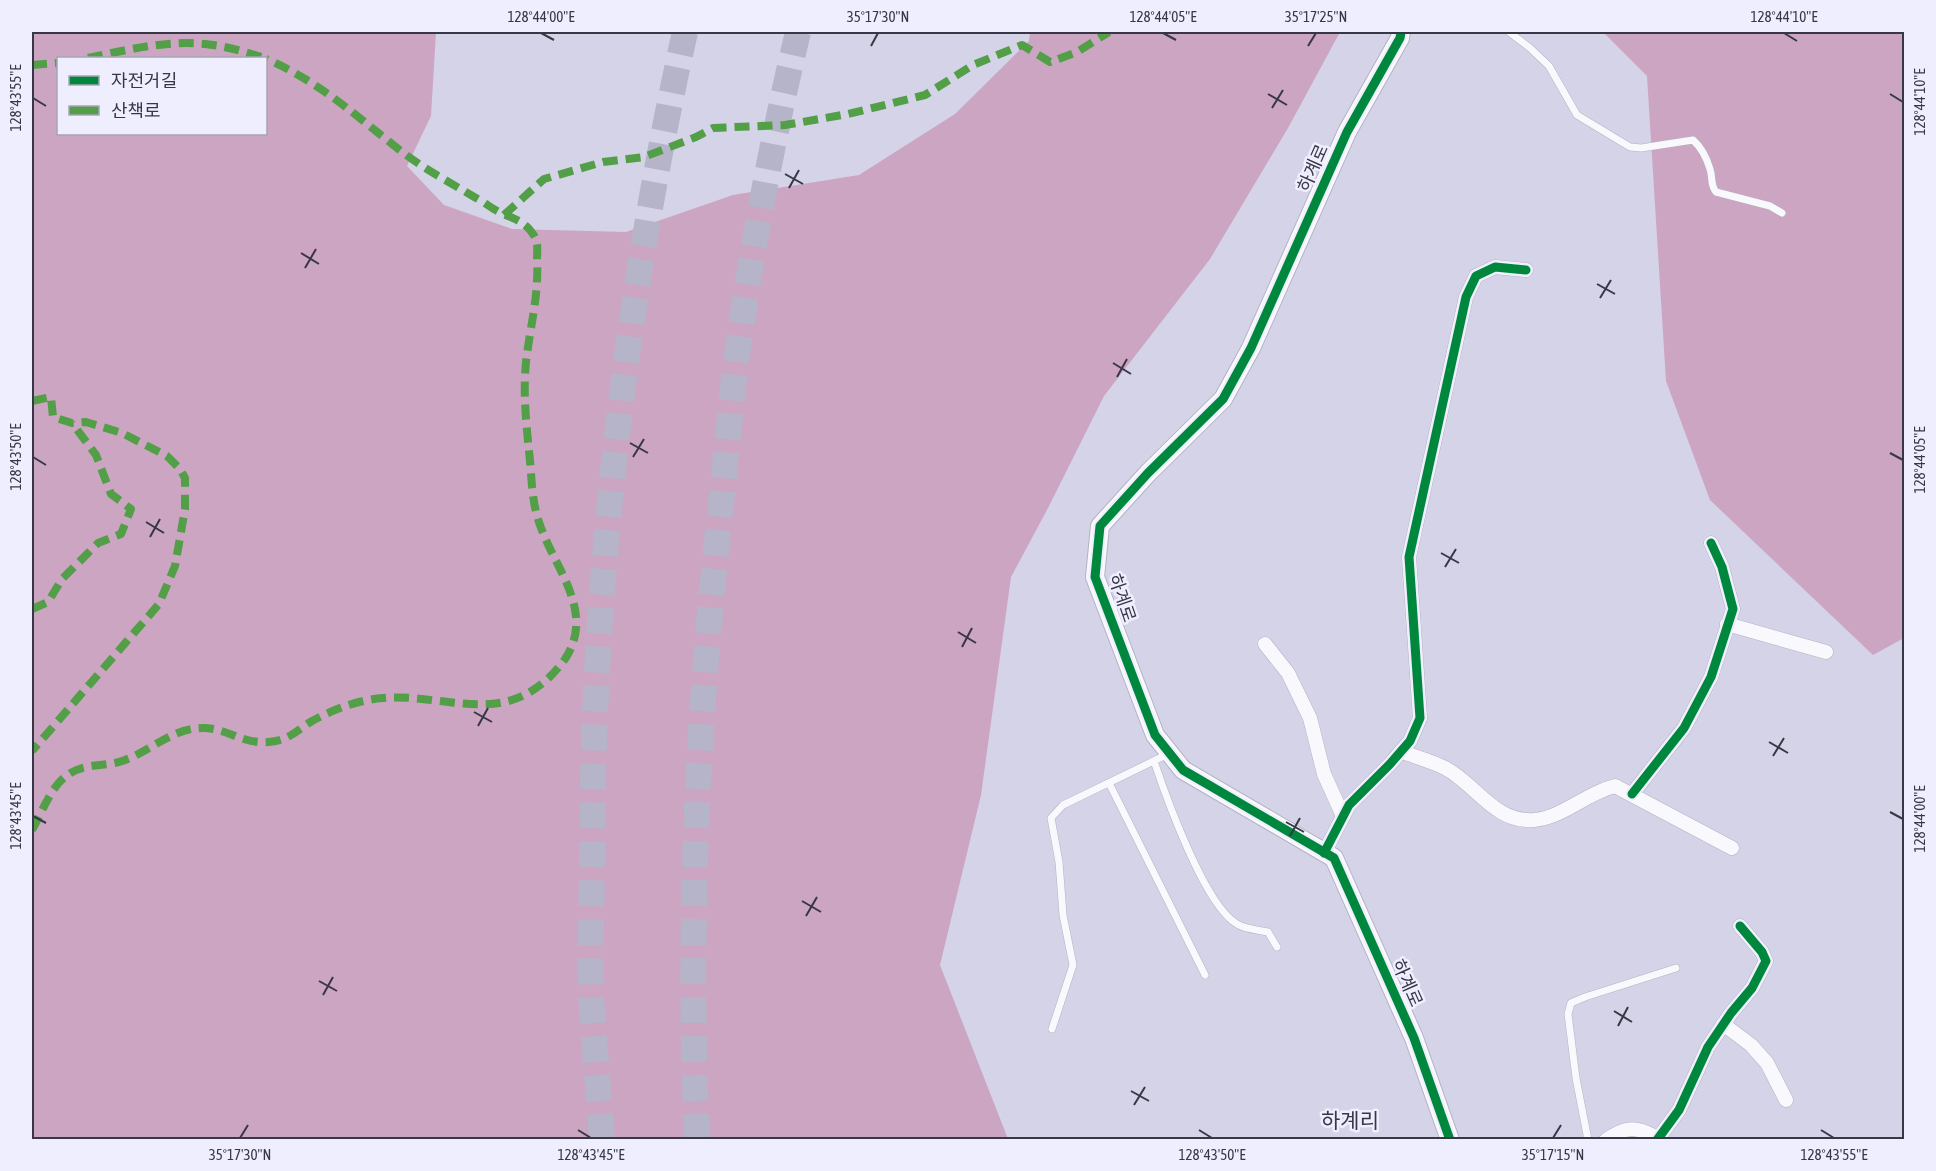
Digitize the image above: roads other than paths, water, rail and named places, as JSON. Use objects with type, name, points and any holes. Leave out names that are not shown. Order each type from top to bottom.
[{"type":"street","name":"하계로","points":[[1401,32],[1400,38],[1347,132],[1251,348],[1223,399],[1148,473],[1100,526],[1095,577],[1162,757],[1334,858],[1414,1038],[1450,1140]]},
{"type":"street","points":[[1324,852],[1349,805],[1410,741],[1420,718],[1408,556],[1466,297],[1476,276],[1495,267],[1526,270]]},
{"type":"street","points":[[1632,794],[1684,728],[1711,677],[1733,609],[1722,567],[1711,543]]},
{"type":"street","points":[[1727,624],[1826,652]]},
{"type":"street","points":[[1265,644],[1288,673],[1310,718],[1324,774],[1343,816]]},
{"type":"street","points":[[1401,751],[1445,768],[1466,782],[1501,814],[1515,819],[1534,820],[1564,811],[1604,789],[1615,786],[1732,848]]},
{"type":"street","points":[[1606,1140],[1619,1131],[1638,1129],[1654,1136],[1656,1140],[1679,1110],[1708,1047],[1752,988],[1766,962],[1762,952],[1740,926]]},
{"type":"street","points":[[1723,1024],[1751,1045],[1767,1063],[1786,1100]]},
{"type":"lane","points":[[1509,32],[1549,66],[1577,115],[1630,147],[1693,140],[1699,146],[1710,171],[1712,188],[1716,192],[1770,206],[1782,213]]},
{"type":"lane","points":[[1052,1029],[1073,965],[1063,915],[1059,862],[1051,818],[1063,806],[1162,757],[1167,800],[1198,870],[1222,911],[1237,925],[1268,932],[1277,948]]},
{"type":"lane","points":[[1109,783],[1205,975]]},
{"type":"lane","points":[[1588,1140],[1576,1078],[1568,1014],[1571,1004],[1585,996],[1676,968]]},
{"type":"tunnel","points":[[602,1140],[592,1011],[591,954],[598,652],[616,443],[629,339],[645,236],[685,32]]},
{"type":"tunnel","points":[[697,1140],[694,1058],[694,894],[701,730],[714,566],[734,376],[751,262],[798,32]]},
{"type":"district","name":"하계리","points":[[1350,1121]]}]
